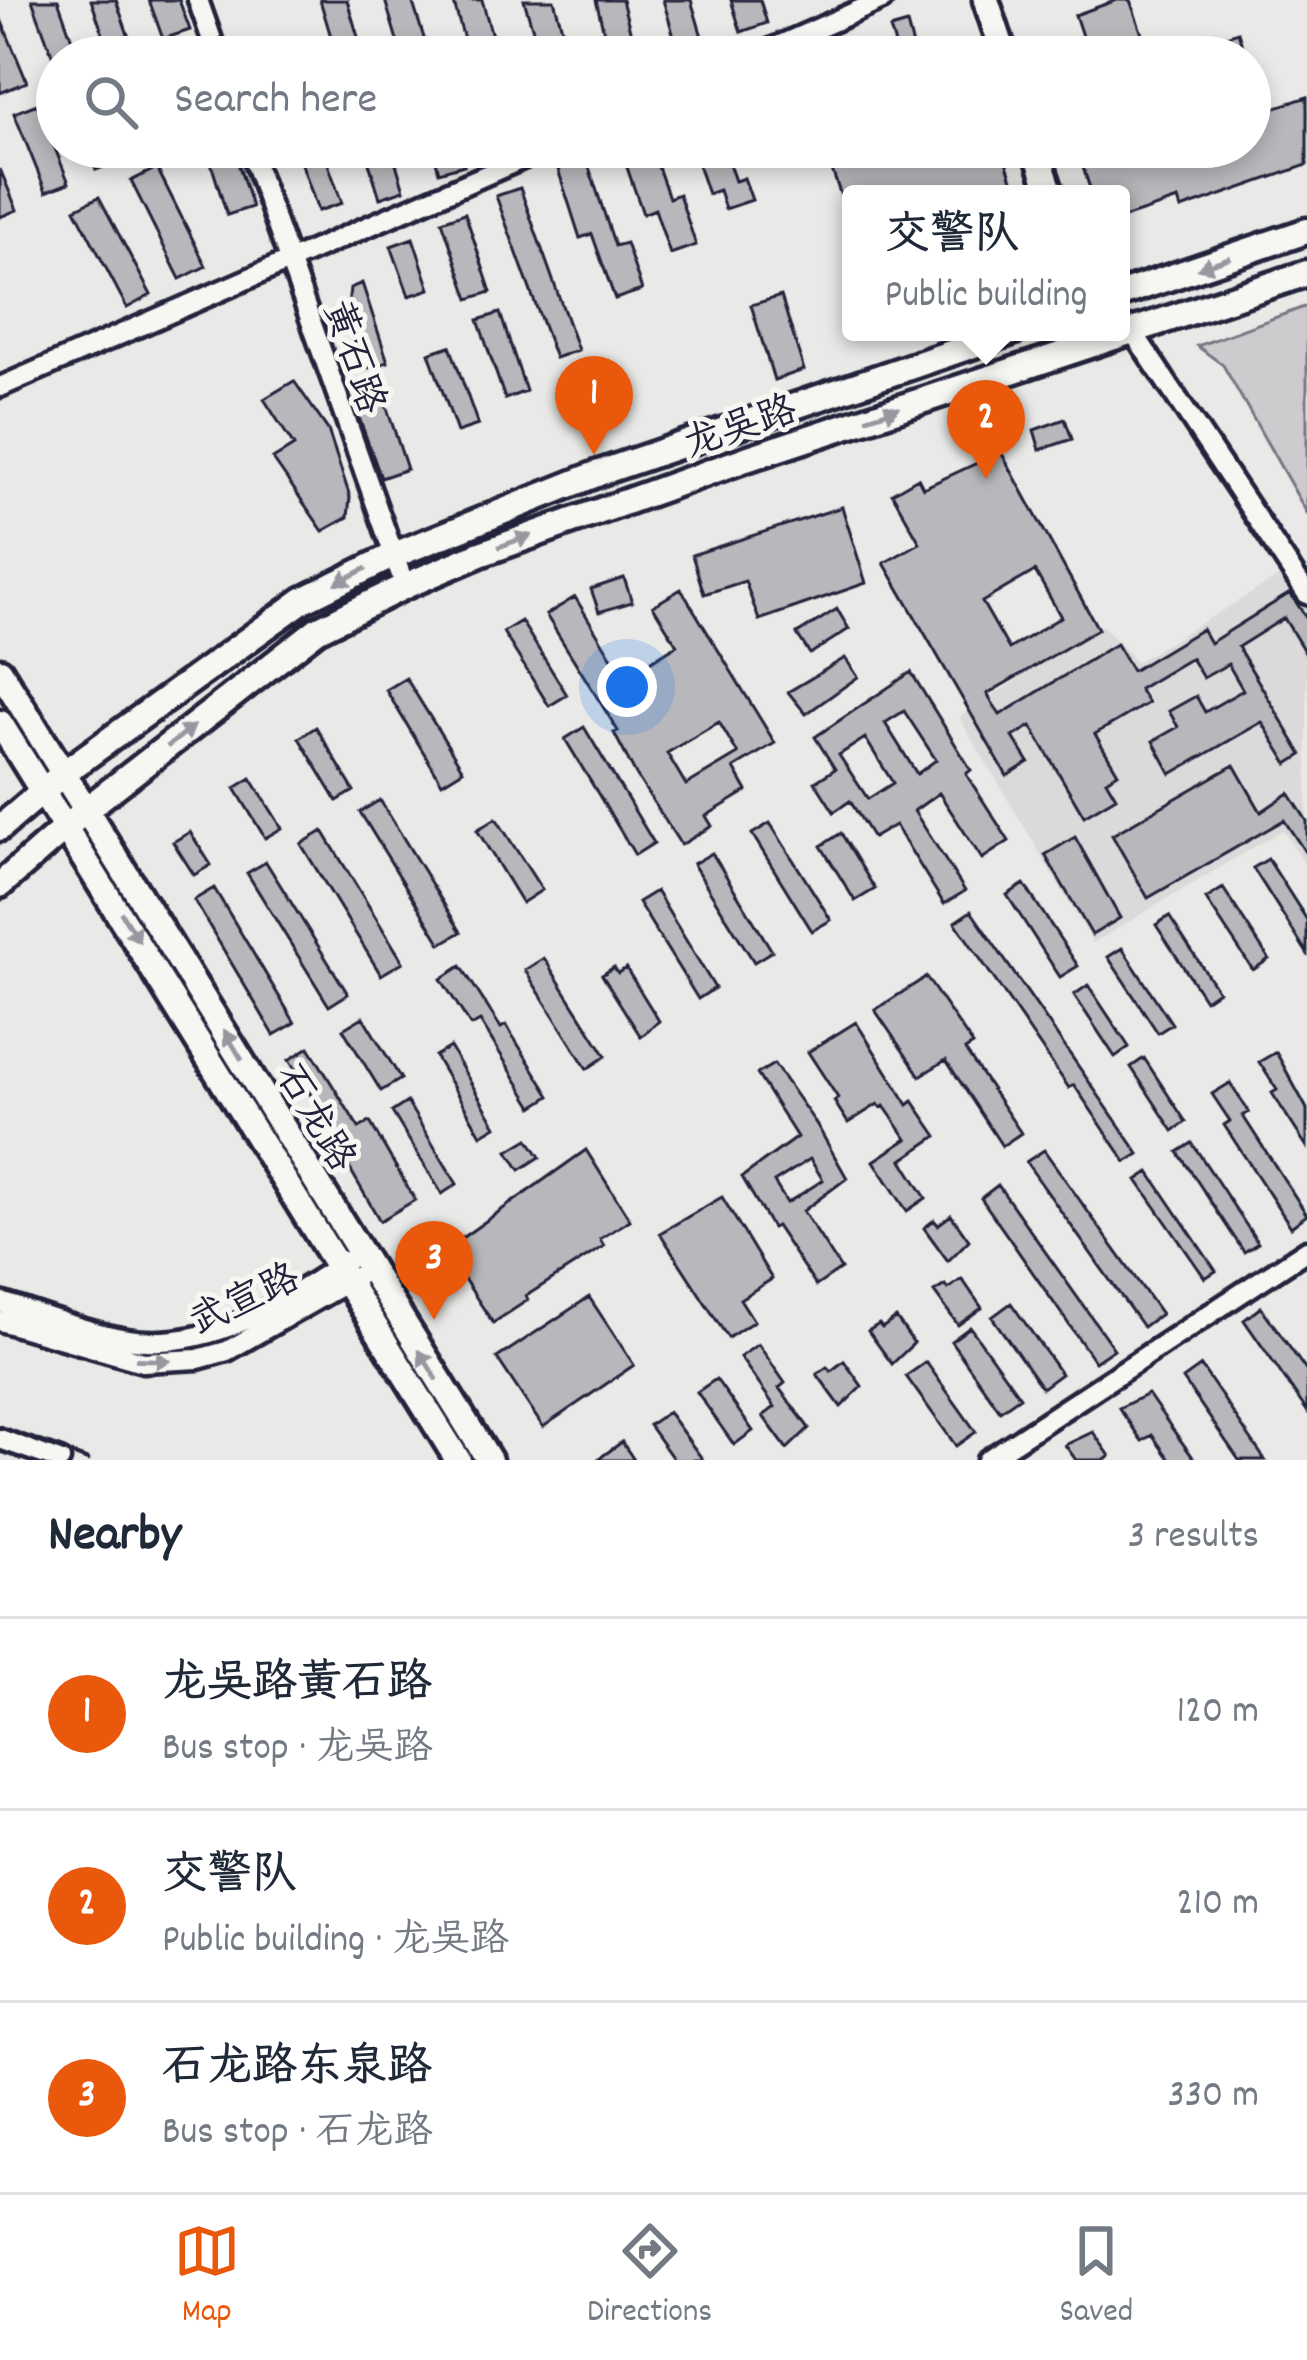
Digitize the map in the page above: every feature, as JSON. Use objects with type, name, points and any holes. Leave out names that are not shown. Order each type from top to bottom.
[{"type":"main road","points":[[986,0],[998,36]]},
{"type":"main road","points":[[1130,291],[1307,231]]},
{"type":"main road","name":"龙吴路","points":[[1130,326],[1307,273]]},
{"type":"main road","name":"龙吴路","points":[[0,828],[65,772],[304,600],[392,556],[598,473],[986,341]]},
{"type":"main road","name":"龙吴路","points":[[0,885],[88,808],[316,630],[480,554],[1087,341]]},
{"type":"main road","name":"石龙路","points":[[0,671],[88,808],[458,1460]]},
{"type":"main road","name":"石龙路","points":[[0,724],[353,1268],[489,1460]]},
{"type":"street","points":[[198,0],[211,36]]},
{"type":"street","points":[[801,36],[882,0]]},
{"type":"street","name":"黄石路","points":[[256,168],[405,586]]},
{"type":"street","points":[[0,387],[503,168]]},
{"type":"street","points":[[1130,331],[1307,594]]},
{"type":"street","points":[[987,1460],[1307,1250]]},
{"type":"street","points":[[0,1302],[126,1339],[177,1342],[238,1324],[353,1268]]},
{"type":"street","name":"武宣路","points":[[0,1321],[143,1362],[198,1359],[227,1351],[353,1268]]},
{"type":"street","points":[[0,1438],[60,1460]]},
{"type":"shaded area","points":[[1307,306],[1307,513],[1223,365],[1197,346]]},
{"type":"shaded area","points":[[1285,573],[1307,607],[1307,868],[1283,830],[1093,943],[959,717],[1102,625],[1136,662]]},
{"type":"building","points":[[32,0],[58,0],[71,36],[45,36]]},
{"type":"building","points":[[91,0],[116,0],[128,36],[104,36]]},
{"type":"building","points":[[149,0],[179,0],[190,30],[162,36]]},
{"type":"building","points":[[320,0],[347,0],[358,36],[331,36]]},
{"type":"building","points":[[385,0],[412,0],[423,36],[396,36]]},
{"type":"building","points":[[453,0],[482,0],[492,36],[463,36]]},
{"type":"building","points":[[524,0],[554,0],[564,36],[535,36]]},
{"type":"building","points":[[596,0],[622,0],[631,36],[605,36]]},
{"type":"building","points":[[663,0],[691,0],[702,36],[674,36]]},
{"type":"building","points":[[731,0],[760,0],[767,23],[741,32]]},
{"type":"building","points":[[1130,0],[1143,36],[1082,36],[1075,15]]},
{"type":"building","points":[[0,17],[27,82],[0,93]]},
{"type":"building","points":[[907,24],[910,36],[892,36],[890,29]]},
{"type":"building","points":[[1307,97],[1307,165],[1181,209],[1178,200],[1130,216],[1130,185],[1089,185],[1083,168],[1271,168],[1271,109]]},
{"type":"building","points":[[36,104],[36,167],[14,113]]},
{"type":"building","points":[[36,168],[63,168],[69,183],[46,192]]},
{"type":"building","points":[[157,168],[206,266],[180,279],[131,181]]},
{"type":"building","points":[[212,168],[240,168],[252,207],[227,215]]},
{"type":"building","points":[[303,168],[330,168],[342,203],[318,211]]},
{"type":"building","points":[[371,168],[397,168],[404,190],[380,198]]},
{"type":"building","points":[[558,168],[589,168],[615,246],[626,243],[642,290],[615,299],[592,234],[580,238]]},
{"type":"building","points":[[627,168],[658,168],[669,198],[679,194],[696,245],[670,254],[655,209],[643,214]]},
{"type":"building","points":[[699,168],[730,168],[735,181],[744,178],[752,200],[725,209],[719,190],[708,194]]},
{"type":"building","points":[[831,168],[1008,168],[1014,185],[842,185],[842,199]]},
{"type":"building","points":[[0,169],[17,210],[0,217]]},
{"type":"building","points":[[520,188],[578,350],[555,358],[496,196]]},
{"type":"building","points":[[99,197],[151,295],[127,308],[75,209]]},
{"type":"building","points":[[465,213],[491,292],[469,299],[442,221]]},
{"type":"building","points":[[413,238],[430,289],[409,296],[391,246]]},
{"type":"building","points":[[362,283],[388,362],[365,369],[351,345],[358,340],[352,324],[344,326],[339,310],[348,306],[350,288]]},
{"type":"building","points":[[781,296],[804,370],[774,380],[751,305]]},
{"type":"building","points":[[500,313],[526,391],[505,399],[478,320]]},
{"type":"building","points":[[450,346],[478,425],[457,432],[429,353]]},
{"type":"building","points":[[294,381],[328,430],[350,497],[348,517],[323,531],[273,459],[294,446],[264,399]]},
{"type":"building","points":[[385,402],[407,469],[381,478],[357,412]]},
{"type":"building","points":[[1065,419],[1072,439],[1040,450],[1034,430]]},
{"type":"building","points":[[1001,452],[1098,629],[987,694],[1000,715],[1116,644],[1132,671],[1202,629],[1210,643],[1290,593],[1307,619],[1307,656],[1284,618],[1238,647],[1302,755],[1288,764],[1262,722],[1171,774],[1153,741],[1178,727],[1169,711],[1196,696],[1205,712],[1243,690],[1228,664],[1203,678],[1191,658],[1139,689],[1148,703],[1095,734],[1118,773],[1106,780],[1116,797],[1084,816],[1031,726],[1013,737],[1029,762],[1007,776],[884,563],[920,543],[892,493],[918,478],[923,488]],"holes":[[[1035,571],[1061,617],[1009,649],[982,602]]]},
{"type":"building","points":[[842,507],[866,583],[759,620],[745,581],[704,594],[692,555]]},
{"type":"building","points":[[624,578],[632,602],[599,612],[591,589]]},
{"type":"building","points":[[681,589],[775,743],[734,768],[747,791],[706,816],[712,826],[681,845],[546,615],[575,597],[624,678],[677,645],[653,606]],"holes":[[[719,722],[738,754],[686,785],[667,753]]]},
{"type":"building","points":[[837,609],[849,629],[810,654],[797,634]]},
{"type":"building","points":[[521,621],[567,695],[549,706],[503,632]]},
{"type":"building","points":[[845,658],[858,677],[806,714],[788,692]]},
{"type":"building","points":[[911,672],[1009,841],[982,859],[939,793],[914,811],[965,891],[944,904],[895,825],[873,838],[850,801],[834,812],[815,782],[835,769],[815,737]],"holes":[[[904,711],[936,760],[917,774],[885,723]],[[865,738],[893,783],[868,799],[839,755]]]},
{"type":"building","points":[[406,678],[463,770],[442,783],[386,690]]},
{"type":"building","points":[[316,727],[354,791],[337,801],[299,738]]},
{"type":"building","points":[[584,727],[654,843],[635,855],[565,739]]},
{"type":"building","points":[[1234,765],[1261,812],[1289,793],[1307,821],[1307,855],[1284,820],[1148,898],[1112,835]]},
{"type":"building","points":[[251,778],[282,828],[265,838],[235,788]]},
{"type":"building","points":[[380,800],[461,932],[441,944],[360,812]]},
{"type":"building","points":[[496,818],[542,890],[522,903],[477,830]]},
{"type":"building","points":[[770,823],[831,920],[812,931],[752,834]]},
{"type":"building","points":[[323,831],[403,962],[381,975],[301,844]]},
{"type":"building","points":[[190,832],[211,865],[194,875],[173,842]]},
{"type":"building","points":[[841,833],[875,889],[855,901],[821,846]]},
{"type":"building","points":[[1075,837],[1120,918],[1092,935],[1045,855]]},
{"type":"building","points":[[712,853],[772,951],[754,962],[693,864]]},
{"type":"building","points":[[1268,859],[1307,920],[1307,953],[1253,868]]},
{"type":"building","points":[[266,862],[348,994],[329,1006],[247,873]]},
{"type":"building","points":[[1024,884],[1078,966],[1060,977],[1007,895]]},
{"type":"building","points":[[214,888],[295,1023],[274,1035],[194,900]]},
{"type":"building","points":[[1223,888],[1269,959],[1253,970],[1206,899]]},
{"type":"building","points":[[656,891],[715,988],[698,999],[638,902]]},
{"type":"building","points":[[971,911],[1139,1154],[1126,1162],[1074,1085],[1069,1088],[955,922]]},
{"type":"building","points":[[1169,916],[1218,991],[1205,1000],[1156,925]]},
{"type":"building","points":[[1122,948],[1172,1024],[1158,1033],[1108,957]]},
{"type":"building","points":[[544,958],[606,1056],[587,1069],[525,970]]},
{"type":"building","points":[[461,966],[501,1028],[506,1025],[550,1096],[533,1107],[480,1021],[471,1026],[441,979]]},
{"type":"building","points":[[614,967],[618,973],[626,968],[659,1021],[641,1037],[602,975]]},
{"type":"building","points":[[926,977],[973,1045],[965,1050],[1021,1133],[1002,1146],[946,1060],[920,1076],[875,1010]]},
{"type":"building","points":[[1088,985],[1129,1047],[1115,1057],[1074,995]]},
{"type":"building","points":[[363,1017],[401,1079],[381,1091],[343,1029]]},
{"type":"building","points":[[856,1022],[908,1105],[913,1101],[937,1136],[902,1160],[926,1198],[907,1211],[874,1161],[907,1139],[878,1104],[848,1123],[808,1052]]},
{"type":"building","points":[[309,1047],[359,1128],[370,1122],[415,1200],[380,1221],[335,1143],[339,1140],[289,1060]]},
{"type":"building","points":[[450,1047],[496,1126],[481,1135],[435,1056]]},
{"type":"building","points":[[1276,1052],[1307,1109],[1307,1147],[1272,1093],[1277,1090],[1259,1062]]},
{"type":"building","points":[[1144,1058],[1186,1122],[1173,1131],[1131,1067]]},
{"type":"building","points":[[774,1064],[847,1178],[803,1211],[841,1269],[816,1286],[776,1226],[772,1228],[742,1177],[797,1137],[757,1074]],"holes":[[[810,1159],[823,1180],[787,1203],[774,1182]]]},
{"type":"building","points":[[1230,1083],[1249,1112],[1243,1116],[1307,1215],[1291,1227],[1224,1125],[1230,1121],[1212,1094]]},
{"type":"building","points":[[407,1102],[457,1184],[442,1194],[392,1112]]},
{"type":"building","points":[[528,1139],[540,1157],[520,1170],[508,1151]]},
{"type":"building","points":[[1192,1143],[1258,1243],[1244,1252],[1178,1152]]},
{"type":"building","points":[[586,1150],[630,1220],[600,1239],[604,1246],[493,1323],[445,1250]]},
{"type":"building","points":[[1044,1150],[1161,1314],[1143,1327],[1026,1162]]},
{"type":"building","points":[[1149,1172],[1216,1271],[1205,1278],[1137,1180]]},
{"type":"building","points":[[998,1185],[1114,1349],[1095,1362],[981,1198]]},
{"type":"building","points":[[722,1197],[772,1279],[740,1299],[754,1321],[728,1338],[660,1233]]},
{"type":"building","points":[[951,1215],[969,1240],[948,1261],[924,1228]]},
{"type":"building","points":[[962,1279],[982,1308],[958,1325],[934,1292]]},
{"type":"building","points":[[589,1297],[634,1365],[543,1427],[497,1358]]},
{"type":"building","points":[[1011,1303],[1061,1374],[1042,1388],[992,1317]]},
{"type":"building","points":[[1261,1307],[1307,1372],[1307,1411],[1244,1320]]},
{"type":"building","points":[[896,1318],[914,1343],[892,1364],[868,1331]]},
{"type":"building","points":[[970,1327],[1020,1397],[1000,1411],[951,1341]]},
{"type":"building","points":[[758,1344],[785,1383],[779,1388],[809,1428],[787,1449],[763,1416],[775,1407],[740,1357]]},
{"type":"building","points":[[844,1361],[862,1386],[841,1407],[817,1374]]},
{"type":"building","points":[[926,1362],[976,1432],[956,1446],[906,1376]]},
{"type":"building","points":[[1201,1366],[1265,1460],[1239,1460],[1183,1379]]},
{"type":"building","points":[[716,1379],[753,1431],[734,1445],[697,1392]]},
{"type":"building","points":[[1148,1394],[1195,1460],[1170,1460],[1152,1435],[1142,1441],[1119,1408]]},
{"type":"building","points":[[668,1412],[703,1460],[674,1460],[649,1425]]},
{"type":"building","points":[[1093,1432],[1110,1456],[1076,1460],[1065,1445]]},
{"type":"building","points":[[622,1442],[634,1460],[597,1460]]},
{"type":"railway","points":[[0,1427],[88,1460]]},
{"type":"place","name":"龙吴路黄石路","points":[[594,455]]},
{"type":"place","name":"交警队","points":[[986,479]]},
{"type":"place","name":"石龙路东泉路","points":[[434,1320]]}]
